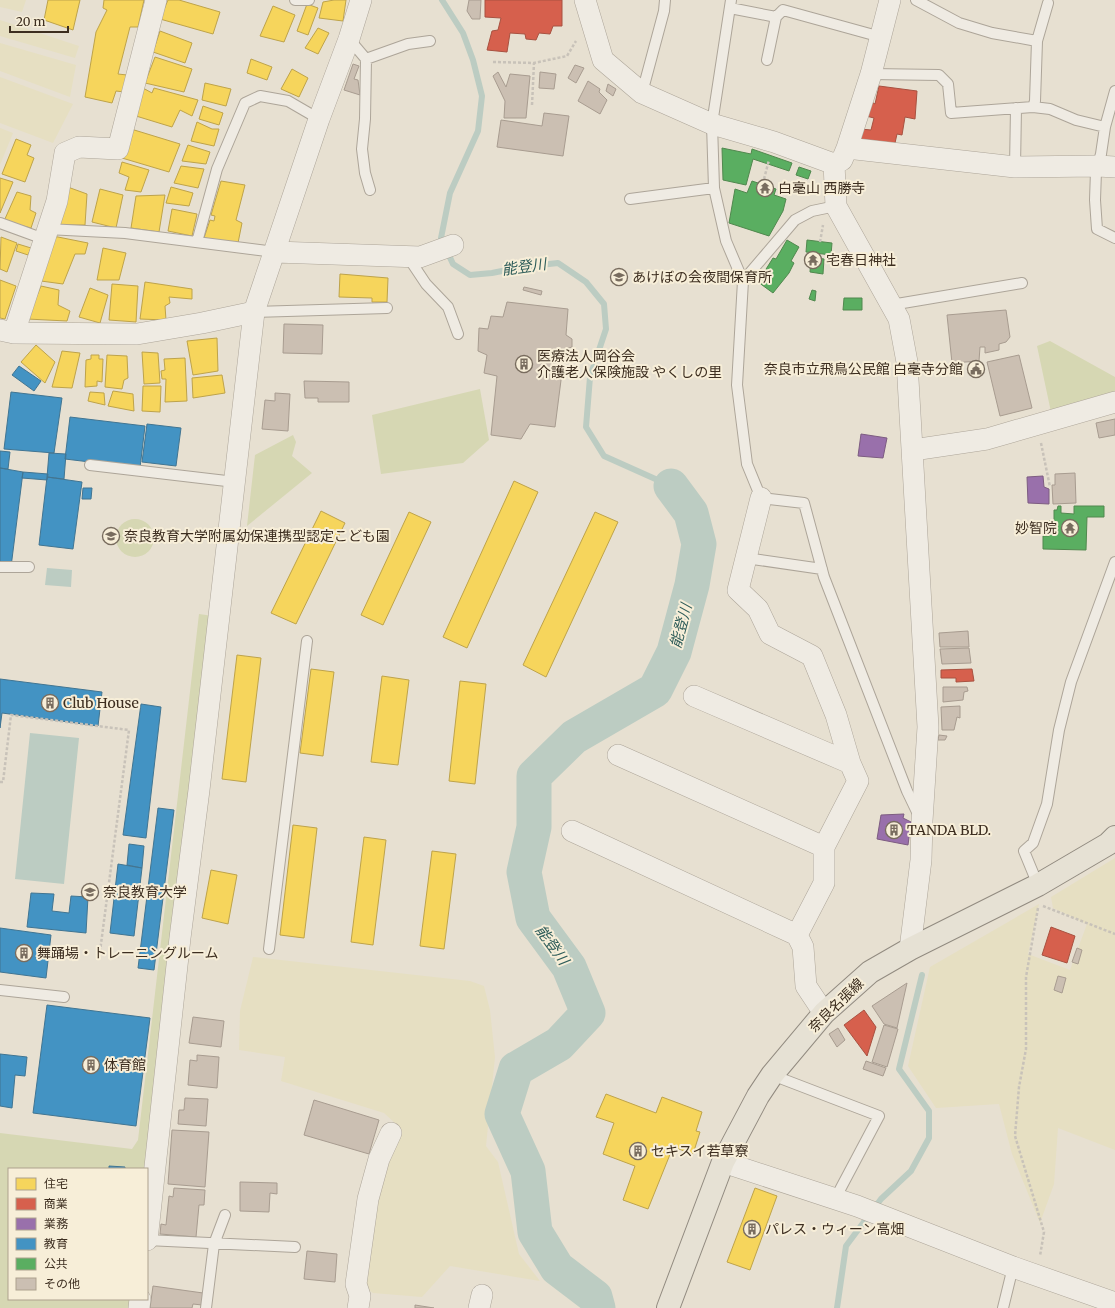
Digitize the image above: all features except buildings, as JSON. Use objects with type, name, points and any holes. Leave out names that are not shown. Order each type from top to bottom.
[{"type":"main road","name":"奈良名張線","points":[[668,1308],[724,1162],[758,1096],[772,1075],[824,1012],[870,972],[910,949],[1038,894],[1108,844],[1115,837]]},
{"type":"street","points":[[156,0],[118,149],[79,147],[65,153],[57,201],[7,332],[137,334],[202,323],[254,312]]},
{"type":"street","points":[[148,1231],[180,938],[254,312],[319,119],[349,39],[361,0]]},
{"type":"street","points":[[586,0],[603,60],[642,93],[712,124],[774,142],[834,164],[842,160],[847,148],[871,74],[890,0]]},
{"type":"street","points":[[847,148],[1015,167],[1106,166]]},
{"type":"street","points":[[834,164],[836,206],[899,319],[907,362],[928,727],[921,860],[910,949]]},
{"type":"street","points":[[275,252],[414,256],[452,245]]},
{"type":"street","points":[[913,450],[987,440],[1115,402]]},
{"type":"street","points":[[761,498],[738,590],[758,609],[770,634],[812,656],[836,715],[850,763],[858,781],[824,846],[824,883],[797,935]]},
{"type":"street","points":[[694,696],[850,763]]},
{"type":"street","points":[[618,755],[824,846]]},
{"type":"street","points":[[572,831],[797,935],[803,947],[806,986],[824,1012]]},
{"type":"street","points":[[358,1308],[360,1296],[356,1284],[368,1199],[379,1159],[391,1133]]},
{"type":"street","points":[[724,1162],[857,1206],[1013,1267],[1115,1303]]},
{"type":"lane","points":[[295,0],[309,0]]},
{"type":"lane","points":[[642,93],[664,11],[665,0]]},
{"type":"lane","points":[[916,0],[959,23],[992,33],[1037,41]]},
{"type":"lane","points":[[1033,106],[1035,101],[1037,41],[1048,3]]},
{"type":"lane","points":[[881,37],[781,9],[730,4],[712,124],[714,188],[726,241],[743,281],[737,385],[747,464],[761,498],[804,503],[822,569],[907,791],[922,821]]},
{"type":"lane","points":[[767,60],[781,9]]},
{"type":"lane","points":[[349,39],[366,58],[365,119],[362,149],[365,173],[370,190]]},
{"type":"lane","points":[[366,58],[408,44],[430,41]]},
{"type":"lane","points":[[871,74],[939,75],[948,84],[951,113],[1033,106],[1050,109],[1076,120],[1104,127]]},
{"type":"lane","points":[[1115,91],[1104,127],[1106,166],[1095,200],[1097,229],[1115,238]]},
{"type":"lane","points":[[197,242],[217,169],[244,103],[260,96],[288,101],[319,119]]},
{"type":"lane","points":[[1015,167],[1016,108]]},
{"type":"lane","points":[[630,199],[714,188]]},
{"type":"lane","points":[[743,281],[795,220],[812,211],[836,206]]},
{"type":"lane","points":[[0,223],[45,234],[126,233],[275,252]]},
{"type":"lane","points":[[414,256],[426,284],[448,307],[458,334]]},
{"type":"lane","points":[[891,306],[1022,283]]},
{"type":"lane","points":[[254,312],[387,308]]},
{"type":"lane","points":[[90,465],[235,482]]},
{"type":"lane","points":[[746,558],[822,569]]},
{"type":"lane","points":[[1038,894],[1024,851],[1033,843],[1047,804],[1059,730],[1071,682],[1115,562]]},
{"type":"lane","points":[[0,567],[29,567]]},
{"type":"lane","points":[[269,949],[307,641]]},
{"type":"lane","points":[[0,990],[64,997]]},
{"type":"lane","points":[[772,1075],[879,1116],[835,1199]]},
{"type":"lane","points":[[206,1308],[214,1244],[225,1215]]},
{"type":"lane","points":[[148,1240],[295,1247]]},
{"type":"lane","points":[[1003,1308],[1013,1267]]},
{"type":"path","points":[[493,62],[534,63],[567,56],[578,37]]},
{"type":"path","points":[[532,105],[534,63]]},
{"type":"path","points":[[820,242],[822,226]]},
{"type":"path","points":[[1038,425],[1050,487]]},
{"type":"path","points":[[0,782],[3,782],[11,715],[129,730],[99,959]]},
{"type":"path","points":[[1037,1275],[1044,1232],[1015,1136],[1019,1087],[1026,1049],[1026,977],[1038,894],[1115,934]]},
{"type":"shaded area","points":[[0,0],[26,0],[22,12],[0,7]]},
{"type":"shaded area","points":[[0,20],[79,46],[75,58],[0,36]]},
{"type":"shaded area","points":[[0,43],[76,65],[70,97],[0,71]]},
{"type":"shaded area","points":[[0,77],[73,104],[53,143],[0,123]]},
{"type":"shaded area","points":[[0,128],[13,133],[0,165]]},
{"type":"shaded area","points":[[47,568],[72,570],[71,587],[45,585]]},
{"type":"shaded area","points":[[30,733],[79,738],[64,884],[15,879]]},
{"type":"shaded area","points":[[1115,858],[1115,1150],[1058,1128],[1054,1184],[1040,1223],[1012,1154],[999,1104],[936,1108],[908,1066],[930,967],[1039,904],[1028,954],[1070,970],[1087,924],[1053,908],[1051,897]]},
{"type":"shaded area","points":[[253,957],[470,981],[484,986],[490,1010],[495,1057],[486,1146],[498,1162],[519,1254],[540,1281],[450,1266],[422,1297],[373,1293],[363,1286],[374,1192],[396,1124],[384,1113],[281,1081],[285,1057],[239,1050],[240,1011]]},
{"type":"green space","points":[[1050,341],[1115,377],[1115,394],[1051,412],[1037,346]]},
{"type":"green space","points":[[480,389],[489,440],[463,463],[381,474],[372,415]]},
{"type":"green space","points":[[293,435],[296,442],[292,456],[312,473],[247,526],[255,455]]},
{"type":"green space","points":[[135,519],[148,525],[154,538],[148,551],[135,557],[122,551],[116,538],[122,525]]},
{"type":"green space","points":[[199,614],[213,616],[146,1168],[8,1168],[8,1300],[130,1300],[129,1308],[0,1308],[0,1133],[132,1149],[138,1140]]},
{"type":"waterway","name":"能登川","points":[[442,0],[463,33],[473,60],[482,96],[478,131],[450,193],[441,238],[453,264],[470,275],[558,263],[586,282],[604,304],[606,329],[590,377],[586,427],[604,456],[671,486]]},
{"type":"waterway","name":"能登川","points":[[598,1308],[595,1297],[557,1268],[535,1232],[528,1171],[502,1114],[516,1069],[559,1044],[588,1013],[569,967],[533,918],[524,872],[534,827],[534,776],[574,737],[655,690],[674,652],[692,585],[699,544],[691,513],[671,486]]},
{"type":"waterway","points":[[837,1308],[846,1246],[881,1199],[911,1171],[929,1138],[929,1111],[899,1069],[922,975]]},
{"type":"place","name":"白毫山 西勝寺","points":[[765,188]]},
{"type":"place","name":"宅春日神社","points":[[813,260]]},
{"type":"place","name":"あけぼの会夜間保育所","points":[[619,277]]},
{"type":"place","name":"医療法人岡谷会 介護老人保険施設 やくしの里","points":[[524,364]]},
{"type":"place","name":"奈良市立飛鳥公民館 白毫寺分館","points":[[976,369]]},
{"type":"place","name":"妙智院","points":[[1070,528]]},
{"type":"place","name":"奈良教育大学附属幼保連携型認定こども園","points":[[111,536]]},
{"type":"place","name":"Club House","points":[[50,703]]},
{"type":"place","name":"TANDA BLD.","points":[[894,830]]},
{"type":"place","name":"奈良教育大学","points":[[90,892]]},
{"type":"place","name":"舞踊場・トレーニングルーム","points":[[24,953]]},
{"type":"place","name":"体育館","points":[[91,1065]]},
{"type":"place","name":"セキスイ若草寮","points":[[638,1151]]},
{"type":"place","name":"パレス・ウィーン高畑","points":[[752,1229]]}]
